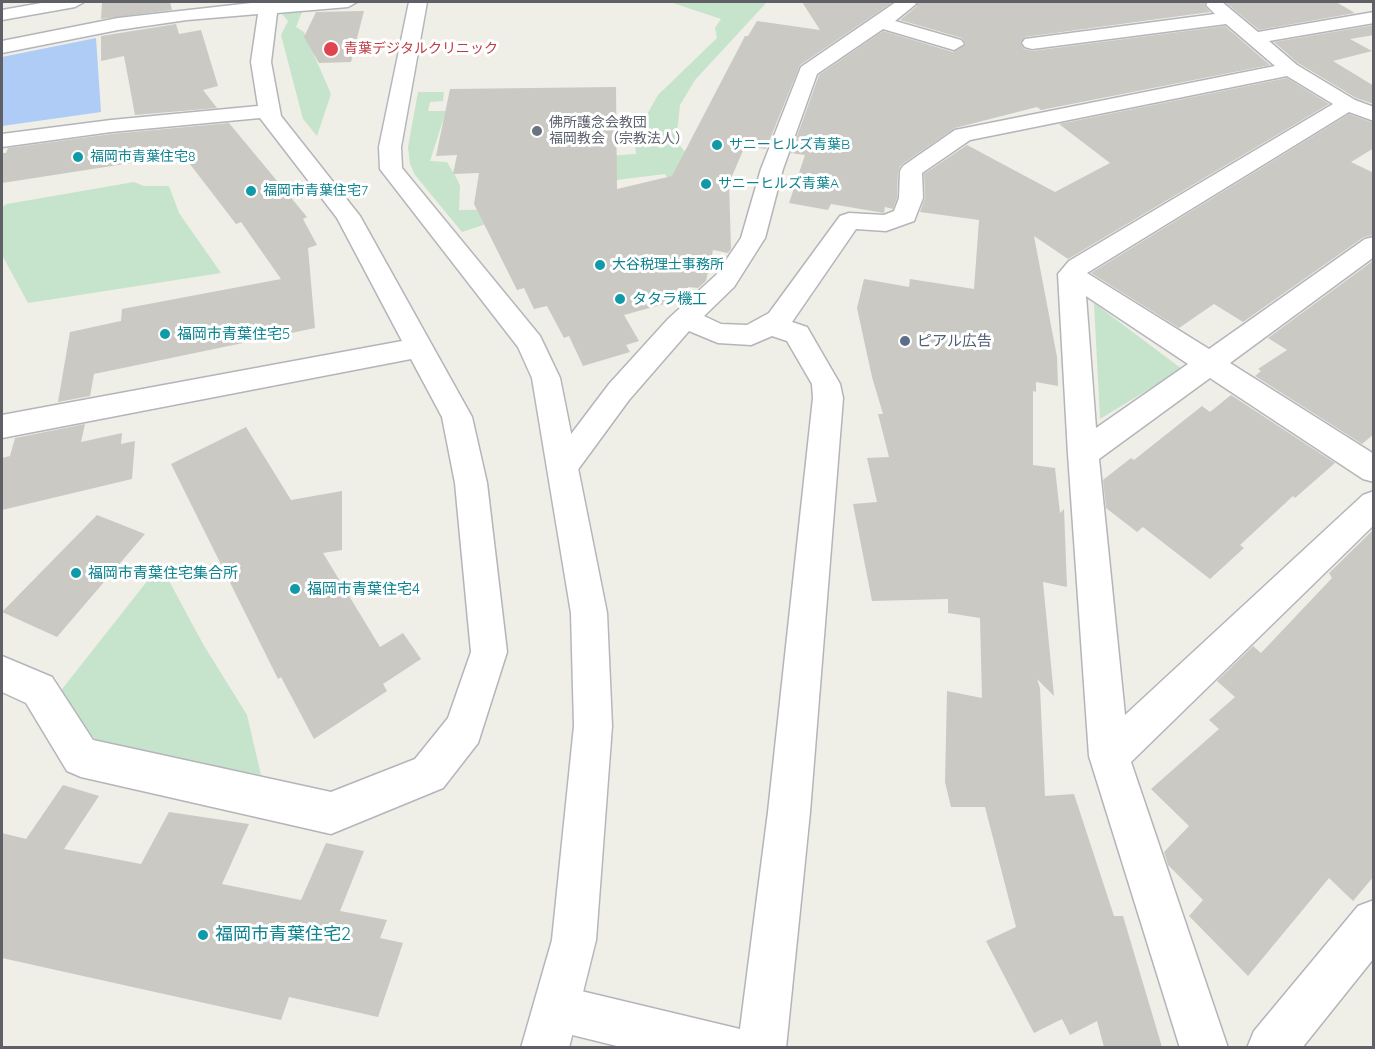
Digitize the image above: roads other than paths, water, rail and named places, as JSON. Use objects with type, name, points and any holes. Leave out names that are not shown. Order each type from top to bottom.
[{"type":"street","points":[[2,15],[75,2]]},
{"type":"street","points":[[2,47],[118,24],[268,4],[348,2]]},
{"type":"street","points":[[418,2],[390,147],[391,169],[530,342],[546,378],[589,613],[592,726],[574,940],[551,1028],[729,1047]]},
{"type":"street","points":[[563,466],[619,392],[685,319],[725,281],[753,238],[772,169],[807,71],[907,4],[905,2]]},
{"type":"street","points":[[1212,2],[1290,69],[1348,104],[1374,115]]},
{"type":"street","points":[[2,674],[39,690],[81,757],[331,813],[429,774],[464,729],[489,652],[471,483],[457,417],[348,216],[270,117],[261,62],[268,4]]},
{"type":"street","points":[[1254,38],[1374,17]]},
{"type":"street","points":[[1032,43],[1231,18]]},
{"type":"street","points":[[880,22],[954,44]]},
{"type":"street","points":[[685,319],[718,333],[751,335],[779,320],[849,221],[886,223],[905,216],[911,198],[911,171],[963,135],[1290,69]]},
{"type":"street","points":[[1204,1047],[1109,756],[1083,454],[1071,274],[1078,267],[1348,104]]},
{"type":"street","points":[[2,141],[111,126],[269,111]]},
{"type":"street","points":[[1083,454],[1374,245]]},
{"type":"street","points":[[1071,274],[1212,363],[1374,470]]},
{"type":"street","points":[[762,1047],[789,812],[828,398],[826,384],[797,334],[769,325]]},
{"type":"street","points":[[2,427],[420,347]]},
{"type":"street","points":[[1109,756],[1374,504]]},
{"type":"street","points":[[1271,1047],[1374,922]]},
{"type":"water","points":[[96,38],[101,112],[2,126],[2,57]]},
{"type":"place","name":"青葉デジタルクリニック","points":[[331,49]]},
{"type":"place","name":"佛所護念会教団 福岡教会（宗教法人）","points":[[537,131]]},
{"type":"place","name":"サニーヒルズ青葉B","points":[[717,145]]},
{"type":"place","name":"福岡市青葉住宅8","points":[[78,157]]},
{"type":"place","name":"サニーヒルズ青葉A","points":[[706,184]]},
{"type":"place","name":"福岡市青葉住宅7","points":[[251,191]]},
{"type":"place","name":"大谷税理士事務所","points":[[600,265]]},
{"type":"place","name":"タタラ機工","points":[[620,299]]},
{"type":"place","name":"福岡市青葉住宅5","points":[[165,334]]},
{"type":"place","name":"ピアル広告","points":[[905,341]]},
{"type":"place","name":"福岡市青葉住宅集合所","points":[[76,573]]},
{"type":"place","name":"福岡市青葉住宅4","points":[[295,589]]},
{"type":"place","name":"福岡市青葉住宅2","points":[[203,935]]}]
